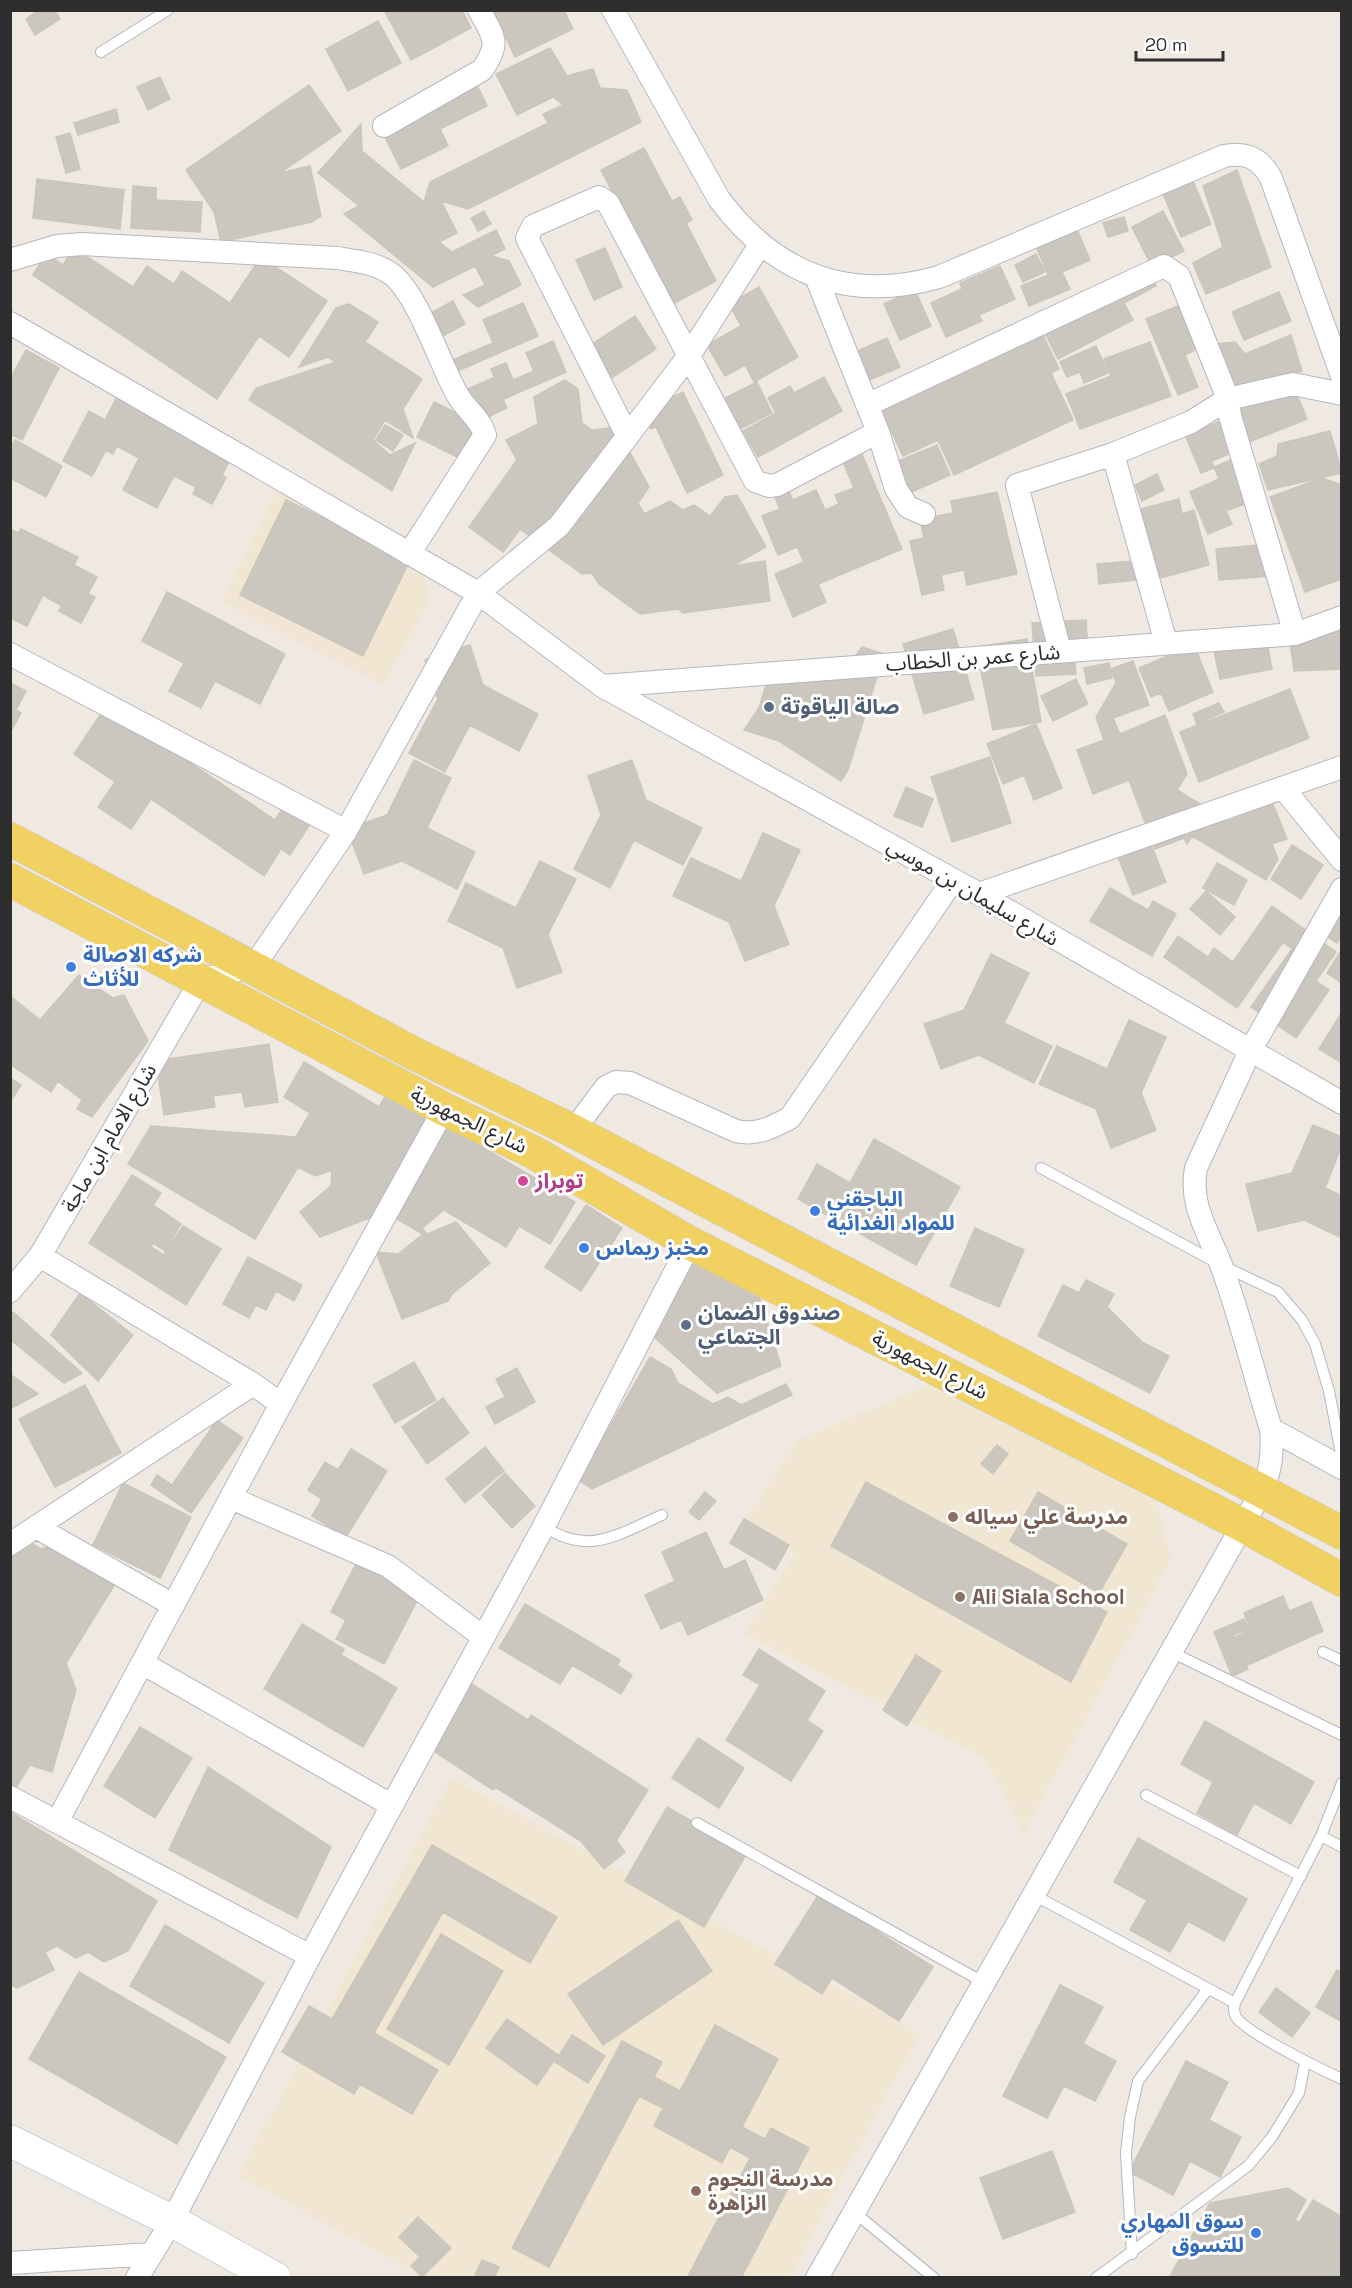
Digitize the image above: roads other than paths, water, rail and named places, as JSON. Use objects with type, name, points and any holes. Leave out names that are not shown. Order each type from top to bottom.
[{"type":"main road","name":"شارع الجمهورية","points":[[10,839],[254,966],[415,1054],[573,1131],[1341,1533]]},
{"type":"main road","name":"شارع الجمهورية","points":[[10,880],[444,1109],[533,1152],[690,1243],[1242,1525],[1341,1580]]},
{"type":"main road","points":[[10,2141],[172,2221],[275,2277]]},
{"type":"street","points":[[384,126],[482,70],[491,58],[495,43],[479,10]]},
{"type":"street","points":[[613,10],[719,199],[738,224],[759,245],[777,258],[816,277],[866,287],[915,284],[939,277],[1224,156],[1238,153],[1258,161],[1271,178],[1341,376]]},
{"type":"street","points":[[627,435],[528,241],[529,229],[595,198],[606,200],[750,475],[762,484],[777,485],[878,432]]},
{"type":"street","points":[[10,260],[57,246],[82,244],[337,258],[368,262],[393,276],[408,295],[458,396],[483,426],[485,435],[409,554]]},
{"type":"street","points":[[201,980],[254,966],[346,831],[478,593],[560,526],[688,357],[759,245]]},
{"type":"street","points":[[867,405],[1164,266],[1179,276],[1228,399],[1230,417],[1296,634]]},
{"type":"street","points":[[816,277],[878,432],[898,494],[908,507],[924,514]]},
{"type":"street","name":"شارع سليمان بن موسي","points":[[10,323],[478,593],[602,686],[979,894],[1341,1103]]},
{"type":"street","points":[[1060,651],[1017,485],[1113,454],[1191,422],[1228,399],[1293,384],[1341,393]]},
{"type":"street","points":[[1113,454],[1166,643]]},
{"type":"street","name":"شارع عمر بن الخطاب","points":[[602,686],[1296,634],[1341,617]]},
{"type":"street","points":[[10,654],[346,831]]},
{"type":"street","points":[[979,894],[1341,767]]},
{"type":"street","points":[[1283,788],[1337,848]]},
{"type":"street","points":[[573,1131],[606,1087],[616,1082],[630,1083],[736,1131],[749,1134],[768,1130],[790,1118],[953,880]]},
{"type":"street","points":[[817,2277],[1262,1491],[1271,1461],[1271,1429],[1221,1265],[1197,1209],[1194,1181],[1196,1168],[1250,1051],[1341,889]]},
{"type":"street","name":"شارع الامام ابن ماجة","points":[[10,1291],[40,1256],[201,980]]},
{"type":"street","points":[[57,1822],[281,1404],[444,1109]]},
{"type":"street","points":[[137,2277],[172,2221],[310,1956],[482,1636],[544,1526],[690,1243]]},
{"type":"street","points":[[40,1256],[253,1384],[281,1404]]},
{"type":"street","points":[[10,1544],[253,1384]]},
{"type":"street","points":[[1271,1429],[1341,1468]]},
{"type":"street","points":[[231,1498],[388,1566],[482,1636]]},
{"type":"street","points":[[36,1527],[173,1605]]},
{"type":"street","points":[[142,1663],[392,1805]]},
{"type":"street","points":[[10,1797],[310,1956]]},
{"type":"street","points":[[10,2263],[151,2254]]},
{"type":"lane","points":[[101,52],[168,10]]},
{"type":"lane","points":[[1041,1168],[1221,1265],[1278,1292],[1302,1320],[1315,1344],[1329,1391],[1341,1459]]},
{"type":"lane","points":[[544,1526],[557,1536],[574,1541],[591,1542],[607,1539],[662,1515]]},
{"type":"lane","points":[[1171,1652],[1341,1735]]},
{"type":"lane","points":[[1323,1652],[1341,1661]]},
{"type":"lane","points":[[1341,1783],[1321,1836],[1235,2003],[1236,2019],[1305,2062],[1341,2079]]},
{"type":"lane","points":[[1146,1795],[1301,1876]]},
{"type":"lane","points":[[697,1823],[983,1982]]},
{"type":"lane","points":[[1321,1836],[1341,1847]]},
{"type":"lane","points":[[1032,1894],[1235,2003]]},
{"type":"lane","points":[[1132,2254],[1126,2153],[1130,2116],[1138,2081],[1208,1989]]},
{"type":"lane","points":[[1096,2277],[1132,2254],[1248,2166],[1272,2137],[1299,2093],[1305,2062]]},
{"type":"lane","points":[[854,2212],[934,2277]]},
{"type":"place","name":"صالة الياقوتة","points":[[769,707]]},
{"type":"place","name":"شركه الاصالة للأثاث","points":[[71,967]]},
{"type":"place","name":"توبراز","points":[[523,1181]]},
{"type":"place","name":"الباجقني للمواد الغدائية","points":[[815,1211]]},
{"type":"place","name":"مخبز ريماس","points":[[584,1248]]},
{"type":"place","name":"صندوق الضمان الجتماعي","points":[[686,1325]]},
{"type":"place","name":"مدرسة علي سياله","points":[[953,1517]]},
{"type":"place","name":"Ali Siala School","points":[[960,1597]]},
{"type":"place","name":"مدرسة النجوم الزاهرة","points":[[696,2191]]},
{"type":"place","name":"سوق المهاري للتسوق","points":[[1256,2233]]}]
